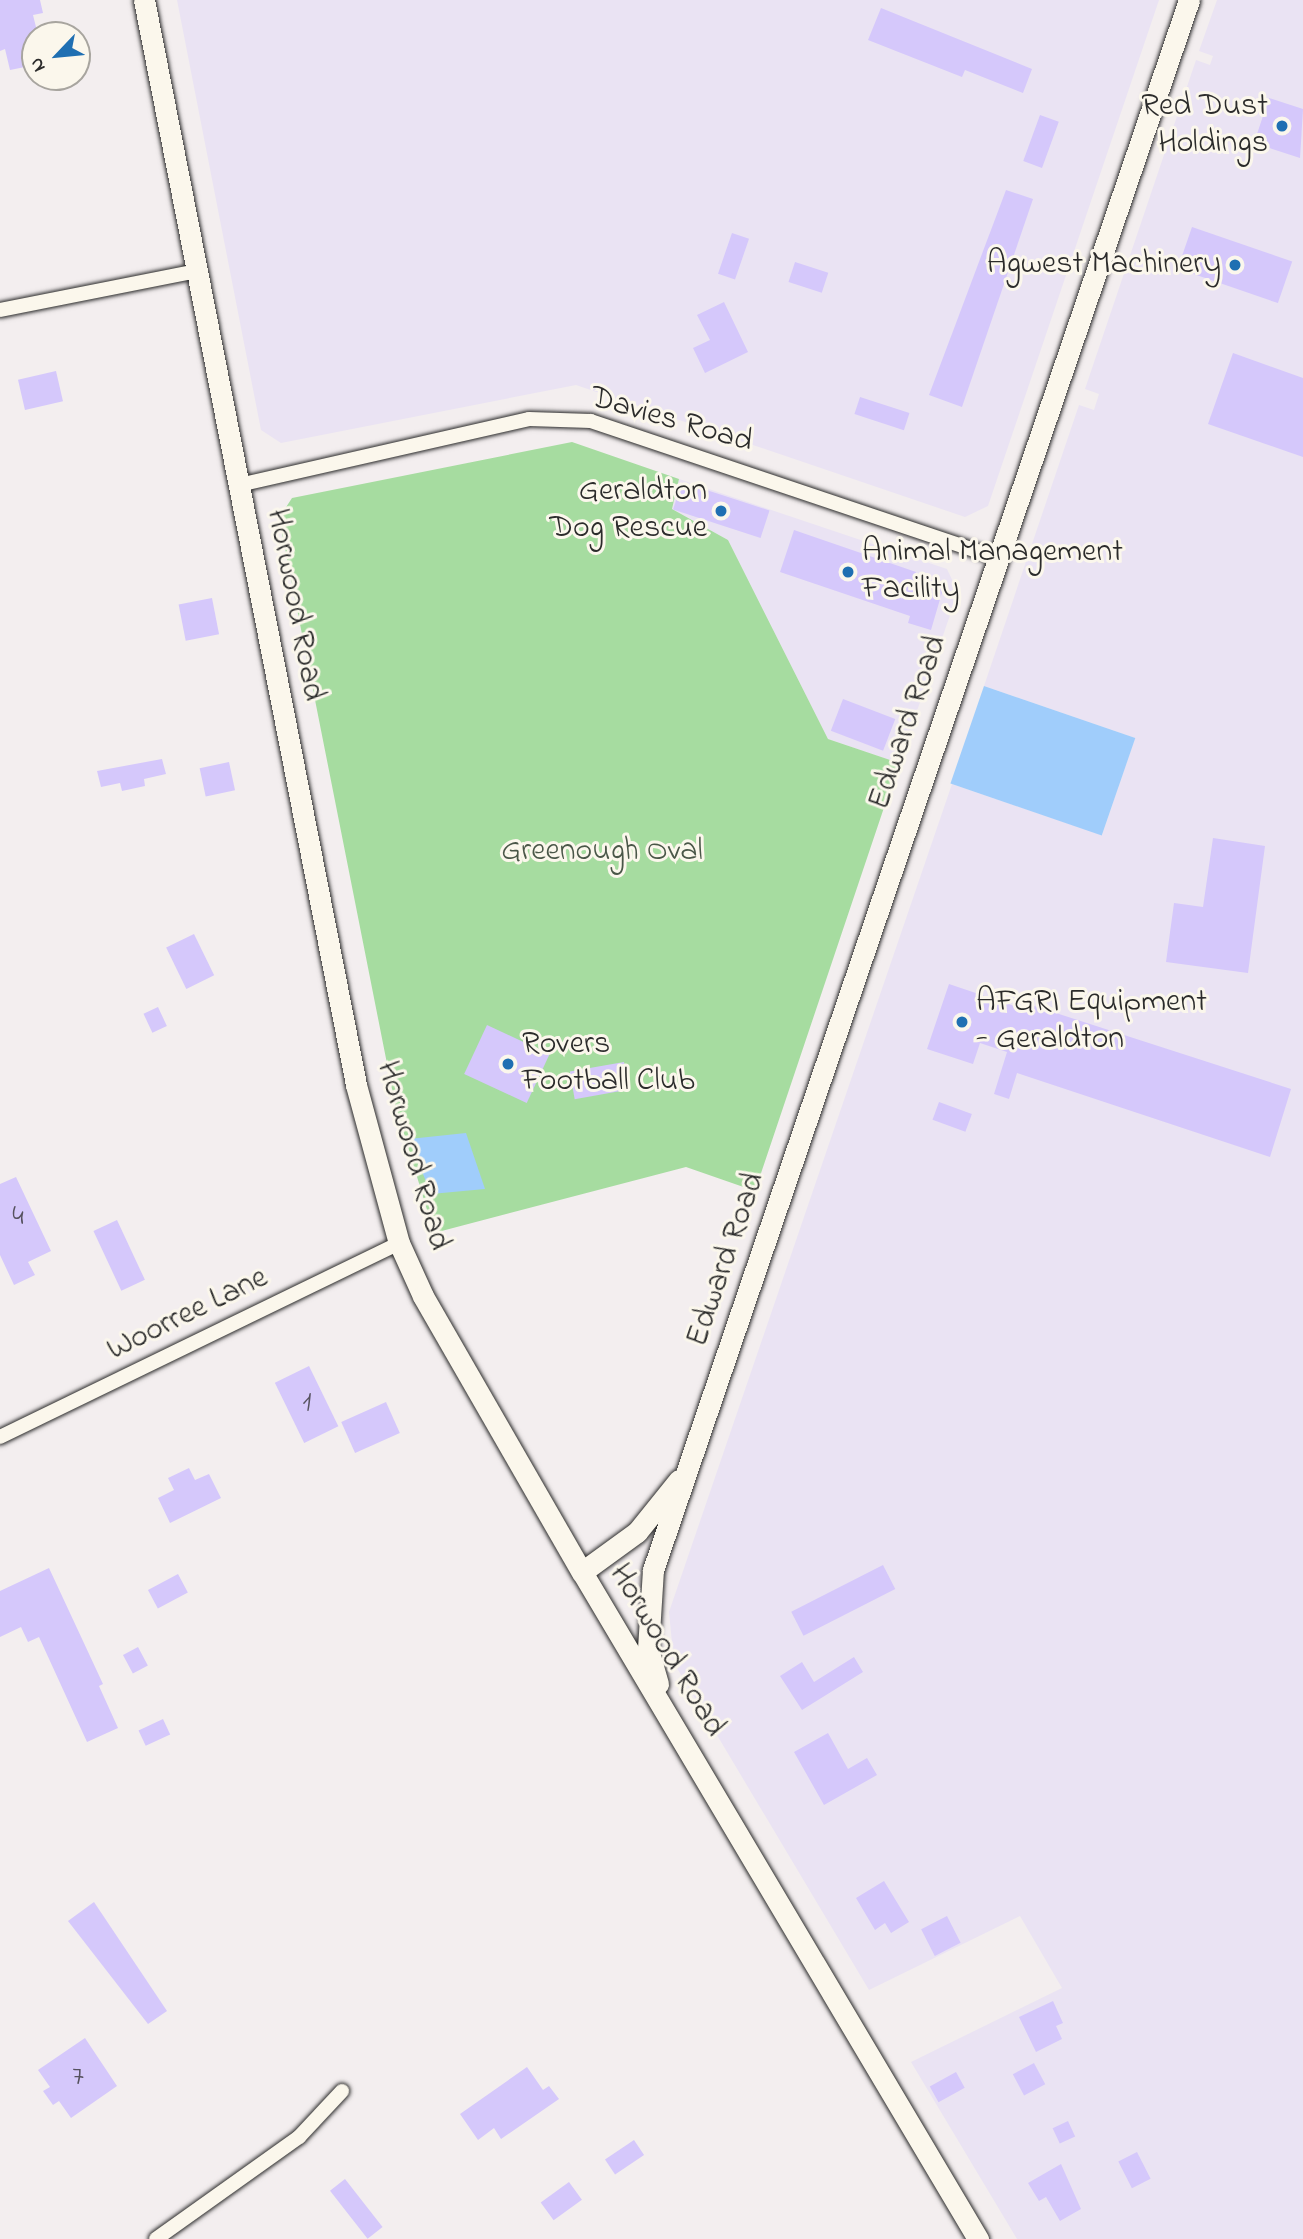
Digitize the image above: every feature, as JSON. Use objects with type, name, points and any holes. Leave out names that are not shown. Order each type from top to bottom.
[{"type":"main road","name":"Horwood Road","points":[[144,0],[356,1086],[400,1243],[423,1296],[582,1572],[978,2239]]},
{"type":"main road","name":"Edward Road","points":[[675,1728],[648,1648],[648,1611],[653,1570],[1189,0]]},
{"type":"main road","name":"Edward Road","points":[[582,1572],[637,1532],[690,1466]]},
{"type":"street","points":[[0,310],[197,271]]},
{"type":"street","name":"Davies Road","points":[[239,485],[529,419],[591,421],[998,558]]},
{"type":"street","name":"Woorree Lane","points":[[0,1437],[400,1243]]},
{"type":"street","points":[[156,2239],[299,2137],[342,2091]]},
{"type":"shaded area","points":[[177,0],[1159,0],[988,506],[965,517],[576,385],[281,443],[261,430]]},
{"type":"shaded area","points":[[1217,0],[1303,0],[1303,2239],[1017,2239],[911,2062],[1062,1988],[1020,1916],[869,1990],[674,1663],[669,1612],[952,784],[1102,835],[1135,738],[984,686],[1079,405],[1094,410],[1099,394],[1085,389],[1196,60],[1210,65],[1213,56],[1199,51]]},
{"type":"shaded area","points":[[679,479],[947,569],[958,592],[899,763],[828,739],[728,540],[672,509]]},
{"type":"green space","name":"Greenough Oval","points":[[572,442],[679,479],[672,509],[728,540],[828,739],[899,763],[755,1191],[686,1167],[434,1233],[395,1104],[279,518],[292,498]]},
{"type":"water","points":[[984,686],[1135,738],[1102,835],[950,783]]},
{"type":"water","points":[[466,1133],[485,1189],[431,1194],[409,1139]]},
{"type":"building","points":[[0,0],[40,0],[43,13],[33,15],[34,21],[21,21],[21,68],[10,70],[5,49],[0,51]]},
{"type":"building","points":[[881,8],[1032,69],[1023,93],[965,70],[962,77],[868,40]]},
{"type":"building","name":"Red Dust Holdings","points":[[1269,98],[1303,109],[1300,158],[1254,143]]},
{"type":"building","points":[[1040,115],[1059,122],[1042,168],[1023,161]]},
{"type":"building","points":[[1006,190],[1033,199],[962,407],[929,395]]},
{"type":"building","name":"Agwest Machinery","points":[[1192,227],[1292,262],[1278,303],[1178,269]]},
{"type":"building","points":[[732,233],[749,239],[735,280],[718,274]]},
{"type":"building","points":[[795,262],[828,273],[822,293],[789,282]]},
{"type":"building","points":[[724,302],[748,352],[705,373],[693,348],[710,340],[697,315]]},
{"type":"building","points":[[1233,353],[1303,378],[1303,457],[1208,424]]},
{"type":"building","points":[[56,371],[63,401],[25,410],[18,380]]},
{"type":"building","points":[[860,397],[909,413],[904,430],[854,414]]},
{"type":"building","name":"Geraldton Dog Rescue","points":[[682,482],[769,510],[761,538],[673,510]]},
{"type":"building","name":"Animal Management Facility","points":[[794,530],[916,572],[913,579],[943,589],[931,630],[908,623],[910,616],[780,572]]},
{"type":"building","points":[[212,598],[219,634],[186,641],[179,604]]},
{"type":"building","points":[[843,699],[895,719],[883,751],[831,731]]},
{"type":"building","points":[[162,759],[166,774],[144,779],[145,786],[122,791],[120,783],[101,787],[97,771]]},
{"type":"building","points":[[229,762],[235,790],[206,797],[200,768]]},
{"type":"building","points":[[1213,838],[1265,846],[1248,973],[1166,962],[1174,903],[1203,907]]},
{"type":"building","points":[[194,934],[214,975],[186,989],[166,948]]},
{"type":"building","points":[[949,984],[1023,1009],[1025,1003],[1291,1089],[1270,1157],[1017,1073],[1009,1099],[994,1094],[1007,1052],[980,1043],[973,1064],[927,1049]]},
{"type":"building","points":[[158,1007],[167,1026],[152,1033],[143,1014]]},
{"type":"building","name":"Rovers Football Club","points":[[487,1025],[550,1054],[527,1103],[464,1074]]},
{"type":"building","points":[[624,1062],[629,1090],[575,1099],[570,1072]]},
{"type":"building","points":[[939,1102],[972,1114],[965,1132],[933,1120]]},
{"type":"building","points":[[16,1177],[51,1251],[28,1262],[35,1275],[14,1285],[0,1255],[0,1184]]},
{"type":"building","points":[[117,1220],[145,1280],[121,1291],[93,1231]]},
{"type":"building","points":[[309,1366],[338,1426],[304,1443],[275,1383]]},
{"type":"building","points":[[386,1402],[400,1433],[355,1453],[341,1422]]},
{"type":"building","points":[[189,1468],[195,1480],[209,1474],[221,1498],[170,1523],[158,1498],[174,1490],[168,1478]]},
{"type":"building","points":[[883,1565],[895,1589],[803,1636],[791,1612]]},
{"type":"building","points":[[49,1568],[103,1684],[99,1686],[118,1728],[87,1742],[39,1637],[28,1642],[21,1627],[0,1637],[0,1591]]},
{"type":"building","points":[[178,1574],[188,1593],[158,1609],[148,1590]]},
{"type":"building","points":[[138,1647],[148,1666],[133,1674],[123,1655]]},
{"type":"building","points":[[854,1657],[863,1672],[802,1710],[780,1676],[802,1662],[814,1682]]},
{"type":"building","points":[[163,1719],[170,1734],[146,1746],[139,1730]]},
{"type":"building","points":[[828,1733],[848,1769],[867,1758],[877,1775],[824,1805],[794,1752]]},
{"type":"building","points":[[884,1881],[909,1922],[891,1933],[885,1923],[875,1930],[856,1898]]},
{"type":"building","points":[[94,1902],[167,2011],[148,2024],[68,1921]]},
{"type":"building","points":[[947,1916],[961,1943],[935,1956],[921,1929]]},
{"type":"building","points":[[1053,2001],[1063,2023],[1056,2026],[1062,2039],[1036,2052],[1019,2017]]},
{"type":"building","points":[[85,2038],[117,2086],[71,2118],[59,2101],[53,2105],[43,2091],[50,2087],[38,2070]]},
{"type":"building","points":[[1034,2063],[1045,2084],[1024,2095],[1013,2074]]},
{"type":"building","points":[[527,2067],[543,2090],[549,2086],[559,2099],[501,2139],[494,2128],[478,2140],[460,2114]]},
{"type":"building","points":[[956,2072],[965,2088],[938,2102],[930,2087]]},
{"type":"building","points":[[1068,2121],[1075,2136],[1060,2144],[1053,2128]]},
{"type":"building","points":[[634,2140],[644,2155],[615,2174],[605,2160]]},
{"type":"building","points":[[1137,2152],[1151,2179],[1132,2188],[1118,2162]]},
{"type":"building","points":[[1061,2164],[1081,2209],[1060,2221],[1046,2197],[1039,2201],[1028,2183]]},
{"type":"building","points":[[345,2179],[383,2227],[368,2239],[330,2191]]},
{"type":"building","points":[[569,2182],[582,2200],[554,2220],[541,2203]]},
{"type":"place","name":"Red Dust Holdings","points":[[1282,126]]},
{"type":"place","name":"Agwest Machinery","points":[[1235,265]]},
{"type":"place","name":"Geraldton Dog Rescue","points":[[721,511]]},
{"type":"place","name":"Animal Management Facility","points":[[848,572]]},
{"type":"place","name":"AFGRI Equipment - Geraldton","points":[[962,1022]]},
{"type":"place","name":"Rovers Football Club","points":[[508,1064]]}]
